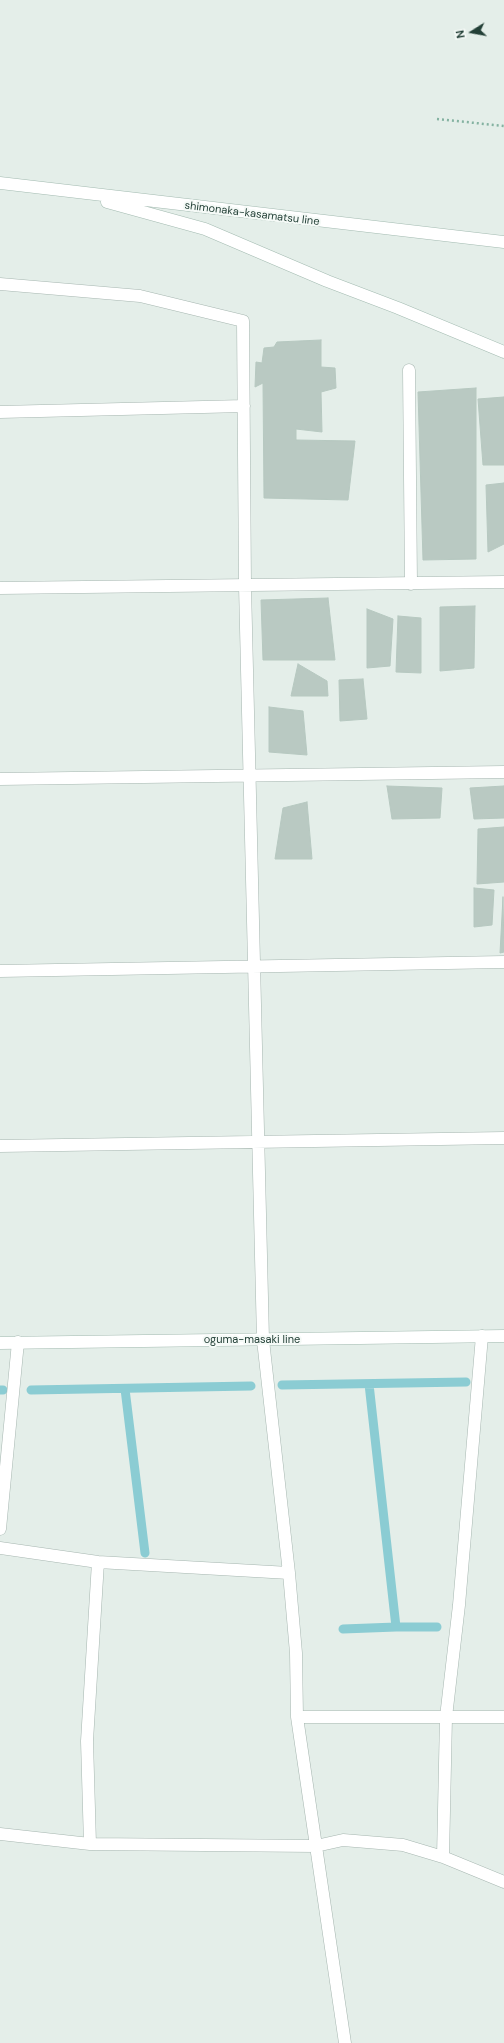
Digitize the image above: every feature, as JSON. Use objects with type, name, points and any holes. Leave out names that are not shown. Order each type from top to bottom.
[{"type":"street","name":"shimonaka-kasamatsu line","points":[[0,183],[504,242]]},
{"type":"street","points":[[67,192],[205,229],[327,281],[398,308],[504,352]]},
{"type":"street","points":[[0,284],[140,296],[243,321],[245,586],[262,1340],[289,1573],[296,1653],[298,1717],[346,2043]]},
{"type":"street","points":[[409,370],[411,584]]},
{"type":"street","points":[[0,412],[244,406]]},
{"type":"street","points":[[0,588],[504,582]]},
{"type":"street","points":[[0,779],[504,772]]},
{"type":"street","points":[[0,971],[254,965],[504,962]]},
{"type":"street","points":[[0,1146],[504,1138]]},
{"type":"street","points":[[443,1857],[446,1717],[459,1605],[482,1336]]},
{"type":"street","name":"oguma-masaki line","points":[[0,1342],[504,1336]]},
{"type":"street","points":[[0,1529],[18,1342]]},
{"type":"street","points":[[0,1548],[98,1562],[289,1573]]},
{"type":"street","points":[[90,1844],[87,1741],[98,1562]]},
{"type":"street","points":[[298,1717],[504,1717]]},
{"type":"street","points":[[0,1834],[90,1844],[316,1846],[343,1840],[403,1845],[443,1857],[504,1882]]},
{"type":"path","points":[[437,119],[504,126]]},
{"type":"building","points":[[321,340],[321,367],[335,368],[336,388],[321,392],[322,432],[296,429],[296,440],[355,441],[348,500],[264,498],[263,383],[255,387],[256,362],[262,363],[264,348],[274,347],[277,342]]},
{"type":"building","points":[[476,388],[476,559],[423,560],[418,392]]},
{"type":"building","points":[[504,397],[504,465],[483,465],[478,399]]},
{"type":"building","points":[[504,483],[504,544],[488,552],[486,485]]},
{"type":"building","points":[[328,598],[335,660],[263,660],[261,600]]},
{"type":"building","points":[[475,606],[474,668],[440,671],[440,607]]},
{"type":"building","points":[[367,609],[393,619],[390,666],[367,668]]},
{"type":"building","points":[[398,616],[421,618],[421,673],[396,672]]},
{"type":"building","points":[[298,664],[327,681],[328,696],[291,696]]},
{"type":"building","points":[[363,679],[367,719],[340,721],[339,680]]},
{"type":"building","points":[[269,707],[303,711],[307,755],[269,752]]},
{"type":"building","points":[[387,786],[442,788],[440,818],[392,819]]},
{"type":"building","points":[[504,786],[504,818],[474,819],[470,788]]},
{"type":"building","points":[[307,802],[312,859],[275,859],[283,808]]},
{"type":"building","points":[[504,827],[504,882],[477,884],[478,829]]},
{"type":"building","points":[[474,888],[494,890],[492,925],[474,927]]},
{"type":"building","points":[[503,897],[504,952],[500,953]]},
{"type":"waterway","points":[[282,1385],[466,1382]]},
{"type":"waterway","points":[[343,1629],[396,1627],[369,1384]]},
{"type":"waterway","points":[[31,1390],[251,1386]]},
{"type":"waterway","points":[[125,1389],[145,1553]]},
{"type":"waterway","points":[[396,1627],[437,1627]]}]
